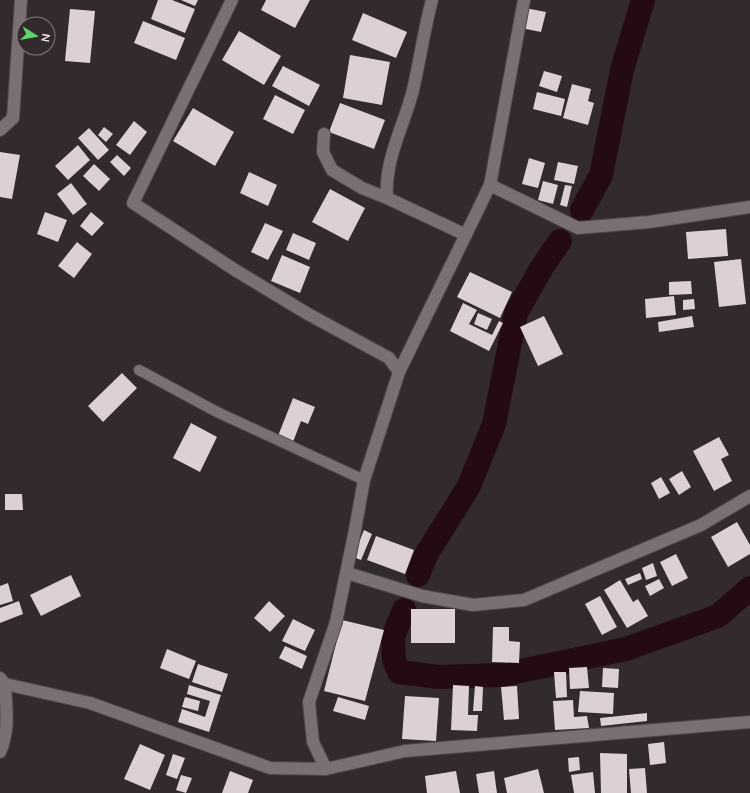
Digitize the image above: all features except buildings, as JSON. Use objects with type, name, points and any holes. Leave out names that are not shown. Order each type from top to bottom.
[{"type":"street","points":[[0,130],[13,118],[21,0]]},
{"type":"street","points":[[232,0],[132,202],[235,270],[308,314],[389,358],[399,372]]},
{"type":"street","points":[[387,198],[386,188],[392,153],[413,91],[426,22],[432,0]]},
{"type":"street","points":[[326,769],[313,742],[309,702],[336,622],[347,573],[364,480],[399,372],[490,185],[524,0]]},
{"type":"street","points":[[324,134],[323,152],[332,170],[362,188],[466,235]]},
{"type":"street","points":[[490,185],[578,228],[649,222],[750,207]]},
{"type":"street","points":[[347,573],[422,596],[472,605],[524,600],[701,525],[750,496]]},
{"type":"street","points":[[0,752],[4,742],[7,721],[2,681],[90,703],[270,768],[326,769],[405,751],[750,722]]},
{"type":"lane","points":[[139,370],[217,412],[364,480]]},
{"type":"waterway","points":[[582,210],[601,175],[622,70],[643,0]]},
{"type":"waterway","points":[[418,575],[426,555],[469,486],[494,424],[516,313],[542,267],[560,241]]},
{"type":"waterway","points":[[404,610],[393,637],[394,660],[399,672],[439,677],[501,675],[626,649],[718,616],[750,588]]}]
